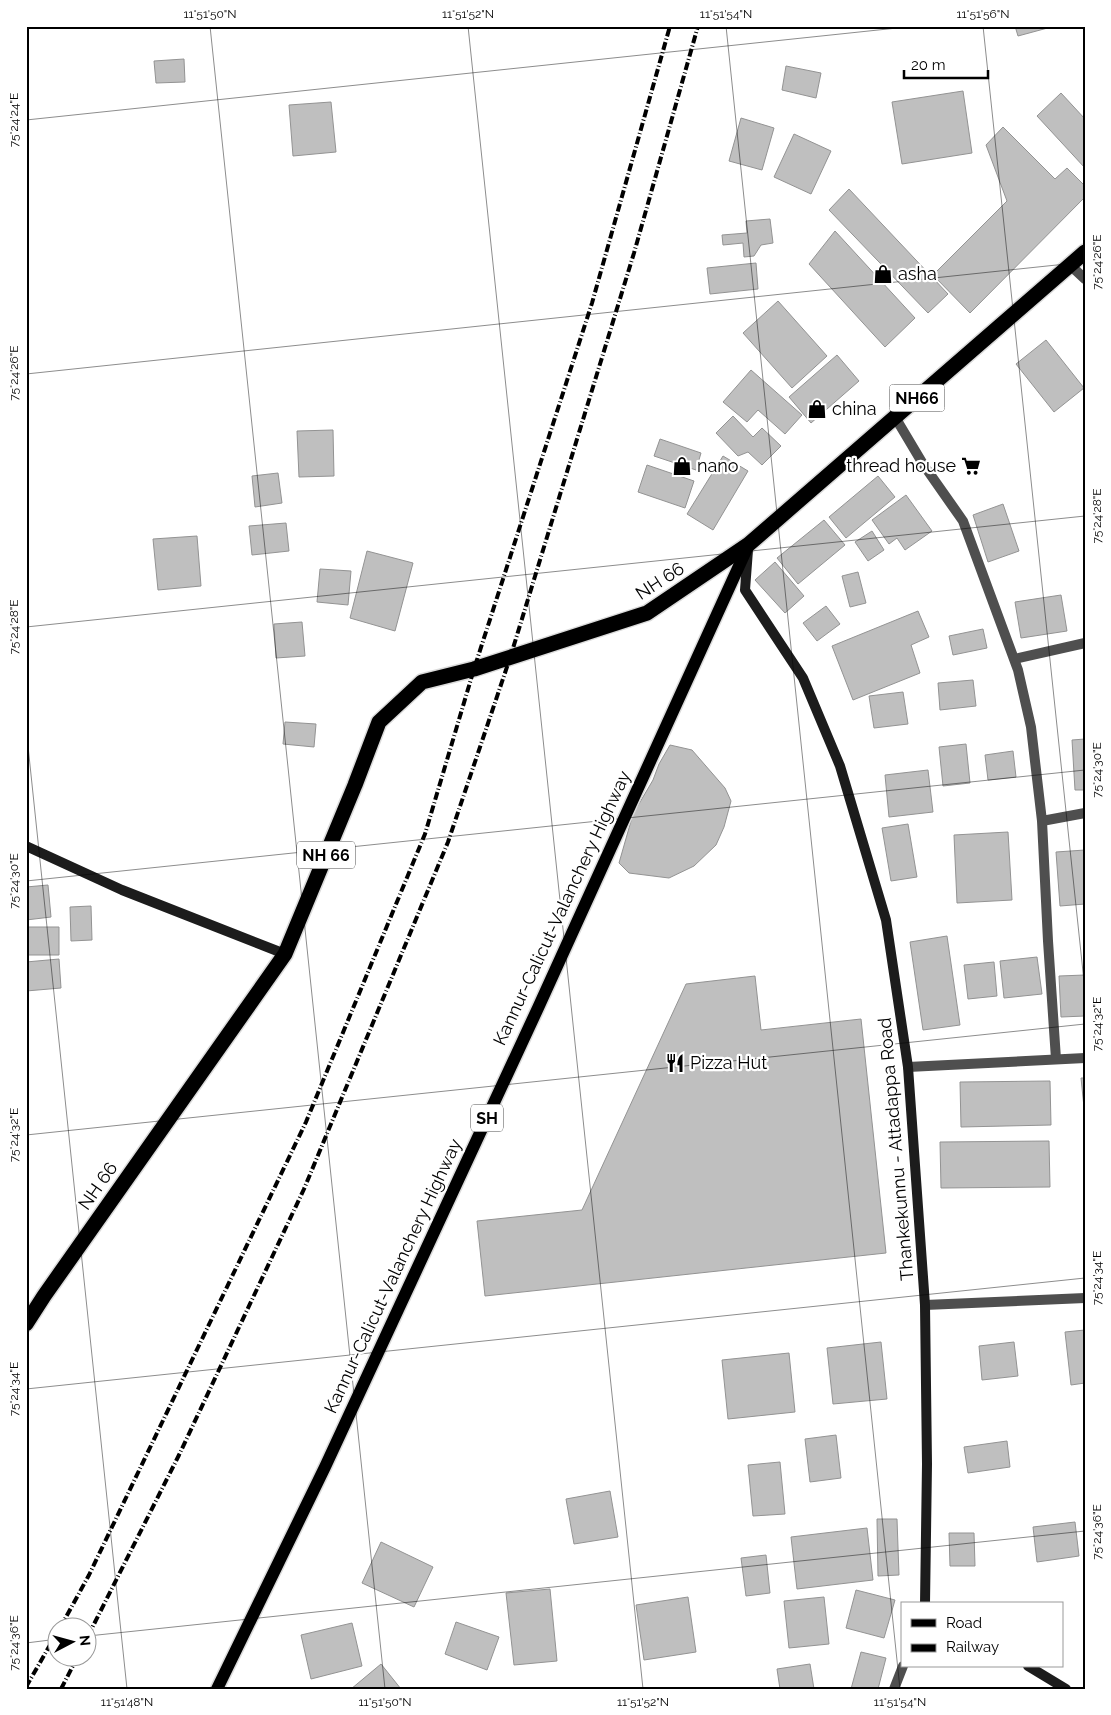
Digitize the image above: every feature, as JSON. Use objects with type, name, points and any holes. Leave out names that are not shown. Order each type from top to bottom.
[{"type":"highway","name":"Kannur-Calicut-Valanchery Highway","points":[[748,544],[1085,252]]},
{"type":"highway","name":"NH 66","points":[[26,1324],[285,954],[380,722],[422,682],[474,669],[647,613],[748,544]]},
{"type":"main road","name":"Thankekunnu - Attadappa Road","points":[[748,544],[745,590],[803,678],[840,766],[886,920],[908,1068],[925,1305],[927,1464],[925,1602]]},
{"type":"main road","name":"Kannur-Calicut-Valanchery Highway","points":[[217,1689],[325,1467],[542,999],[748,544]]},
{"type":"main road","points":[[26,846],[122,890],[285,954]]},
{"type":"main road","points":[[1031,1668],[1066,1689]]},
{"type":"street","points":[[1070,265],[1085,279]]},
{"type":"street","points":[[895,417],[923,464],[963,521],[1018,670],[1031,728],[1042,821],[1056,1059]]},
{"type":"street","points":[[1014,659],[1085,643]]},
{"type":"street","points":[[1042,821],[1085,812]]},
{"type":"street","points":[[908,1068],[1085,1058]]},
{"type":"street","points":[[925,1305],[1085,1298]]},
{"type":"street","points":[[894,1689],[902,1668]]},
{"type":"building","points":[[1015,26],[1055,26],[1018,36]]},
{"type":"building","points":[[184,59],[185,82],[156,83],[154,61]]},
{"type":"building","points":[[786,66],[821,73],[816,98],[782,90]]},
{"type":"building","points":[[963,91],[972,153],[902,164],[892,102]]},
{"type":"building","points":[[1061,93],[1085,119],[1085,168],[1037,116]]},
{"type":"building","points":[[331,102],[336,152],[293,156],[289,105]]},
{"type":"building","points":[[741,118],[774,128],[762,170],[729,161]]},
{"type":"building","points":[[1003,127],[1055,179],[1067,168],[1085,186],[1085,197],[970,313],[933,275],[1007,201],[986,145]]},
{"type":"building","points":[[794,134],[831,151],[811,194],[774,177]]},
{"type":"building","points":[[849,189],[948,294],[928,313],[829,210]]},
{"type":"building","points":[[770,219],[773,243],[761,245],[754,256],[744,257],[743,243],[723,245],[722,235],[747,233],[746,221]]},
{"type":"building","points":[[835,231],[915,318],[885,347],[809,264]]},
{"type":"building","points":[[756,263],[758,289],[710,294],[707,268]]},
{"type":"building","points":[[778,301],[827,356],[792,388],[743,333]]},
{"type":"building","points":[[1046,340],[1084,388],[1054,412],[1016,364]]},
{"type":"building","points":[[837,355],[859,381],[811,423],[789,397]]},
{"type":"building","points":[[751,370],[802,415],[785,434],[758,410],[747,422],[723,402]]},
{"type":"building","points":[[733,416],[753,437],[762,428],[781,446],[762,465],[748,452],[738,456],[716,433]]},
{"type":"building","points":[[333,430],[334,476],[299,477],[297,431]]},
{"type":"building","points":[[660,439],[701,453],[696,470],[654,456]]},
{"type":"building","points":[[723,456],[748,471],[713,530],[687,514]]},
{"type":"building","points":[[647,465],[694,481],[685,508],[638,492]]},
{"type":"building","points":[[278,473],[282,503],[255,507],[252,476]]},
{"type":"building","points":[[878,476],[895,497],[846,538],[829,517]]},
{"type":"building","points":[[906,495],[932,531],[905,550],[897,538],[889,544],[872,520]]},
{"type":"building","points":[[1003,504],[1019,551],[988,562],[973,515]]},
{"type":"building","points":[[824,520],[845,545],[798,584],[777,558]]},
{"type":"building","points":[[286,523],[289,551],[252,555],[249,526]]},
{"type":"building","points":[[872,531],[884,550],[868,561],[855,542]]},
{"type":"building","points":[[197,536],[201,586],[158,590],[153,539]]},
{"type":"building","points":[[367,551],[413,563],[395,631],[350,618]]},
{"type":"building","points":[[775,562],[804,596],[785,613],[755,580]]},
{"type":"building","points":[[320,569],[351,571],[348,605],[317,602]]},
{"type":"building","points":[[858,572],[866,603],[850,607],[842,576]]},
{"type":"building","points":[[1061,595],[1067,631],[1021,638],[1015,602]]},
{"type":"building","points":[[826,606],[840,624],[817,641],[803,623]]},
{"type":"building","points":[[918,611],[929,637],[911,645],[920,673],[853,700],[832,646]]},
{"type":"building","points":[[302,622],[305,656],[276,658],[274,624]]},
{"type":"building","points":[[983,629],[987,648],[953,655],[949,636]]},
{"type":"building","points":[[973,680],[976,706],[940,710],[938,683]]},
{"type":"building","points":[[903,692],[908,724],[874,728],[869,696]]},
{"type":"building","points":[[285,722],[316,724],[314,747],[283,744]]},
{"type":"building","points":[[1085,739],[1085,790],[1075,790],[1072,740]]},
{"type":"building","points":[[966,744],[970,783],[943,786],[939,747]]},
{"type":"building","points":[[670,745],[692,750],[725,788],[731,801],[724,827],[716,845],[694,866],[669,878],[629,873],[619,863],[633,814],[653,780],[659,764]]},
{"type":"building","points":[[1013,751],[1016,777],[988,780],[985,755]]},
{"type":"building","points":[[928,770],[933,812],[889,817],[885,775]]},
{"type":"building","points":[[908,824],[917,877],[891,881],[882,828]]},
{"type":"building","points":[[1008,832],[1012,900],[957,903],[954,835]]},
{"type":"building","points":[[1085,850],[1085,904],[1060,906],[1056,852]]},
{"type":"building","points":[[48,885],[51,917],[26,920],[26,887]]},
{"type":"building","points":[[91,906],[92,940],[71,941],[70,907]]},
{"type":"building","points":[[26,927],[59,927],[59,955],[26,955]]},
{"type":"building","points":[[947,936],[960,1025],[923,1030],[910,942]]},
{"type":"building","points":[[1037,957],[1042,994],[1004,998],[1000,961]]},
{"type":"building","points":[[59,959],[61,988],[26,991],[26,962]]},
{"type":"building","points":[[994,962],[997,996],[968,999],[964,965]]},
{"type":"building","points":[[1085,975],[1085,1016],[1061,1017],[1059,976]]},
{"type":"building","points":[[755,976],[761,1030],[861,1019],[886,1253],[485,1296],[477,1221],[582,1210],[686,984]]},
{"type":"building","points":[[1081,1078],[1085,1078],[1085,1117]]},
{"type":"building","points":[[1050,1081],[1051,1125],[961,1127],[960,1082]]},
{"type":"building","points":[[1049,1141],[1050,1187],[941,1188],[940,1142]]},
{"type":"building","points":[[1085,1330],[1085,1383],[1071,1385],[1065,1332]]},
{"type":"building","points":[[881,1342],[887,1399],[833,1404],[827,1348]]},
{"type":"building","points":[[1014,1342],[1018,1376],[982,1380],[979,1346]]},
{"type":"building","points":[[789,1353],[795,1412],[728,1419],[722,1360]]},
{"type":"building","points":[[836,1435],[841,1478],[810,1482],[805,1439]]},
{"type":"building","points":[[1007,1441],[1010,1467],[968,1473],[964,1447]]},
{"type":"building","points":[[780,1462],[785,1514],[753,1516],[748,1465]]},
{"type":"building","points":[[610,1491],[618,1537],[574,1544],[566,1499]]},
{"type":"building","points":[[877,1519],[897,1519],[899,1575],[878,1576]]},
{"type":"building","points":[[1075,1522],[1079,1556],[1037,1562],[1033,1527]]},
{"type":"building","points":[[867,1528],[873,1580],[797,1589],[791,1537]]},
{"type":"building","points":[[949,1533],[974,1533],[975,1566],[950,1566]]},
{"type":"building","points":[[381,1542],[433,1567],[414,1607],[362,1583]]},
{"type":"building","points":[[766,1555],[770,1593],[746,1596],[741,1558]]},
{"type":"building","points":[[550,1589],[557,1661],[514,1665],[506,1593]]},
{"type":"building","points":[[856,1590],[895,1600],[884,1638],[846,1628]]},
{"type":"building","points":[[688,1597],[696,1652],[644,1660],[636,1605]]},
{"type":"building","points":[[824,1597],[829,1644],[789,1648],[784,1601]]},
{"type":"building","points":[[456,1622],[499,1637],[487,1670],[445,1654]]},
{"type":"building","points":[[352,1623],[362,1666],[311,1679],[301,1635]]},
{"type":"building","points":[[861,1652],[886,1658],[878,1689],[851,1689]]},
{"type":"building","points":[[381,1664],[401,1689],[351,1689]]},
{"type":"building","points":[[810,1664],[814,1689],[780,1689],[777,1669]]},
{"type":"railway","points":[[65,1618],[89,1575],[306,1122],[425,834],[474,669],[592,303],[670,26]]},
{"type":"railway","points":[[97,1618],[179,1455],[304,1189],[448,842],[510,658],[634,253],[698,26]]},
{"type":"railway","points":[[26,1687],[48,1648]]},
{"type":"railway","points":[[61,1689],[72,1668]]},
{"type":"place","name":"asha","points":[[883,274]]},
{"type":"place","name":"china","points":[[817,409]]},
{"type":"place","name":"nano","points":[[682,466]]},
{"type":"place","name":"thread house","points":[[971,466]]},
{"type":"place","name":"Pizza Hut","points":[[675,1063]]}]
